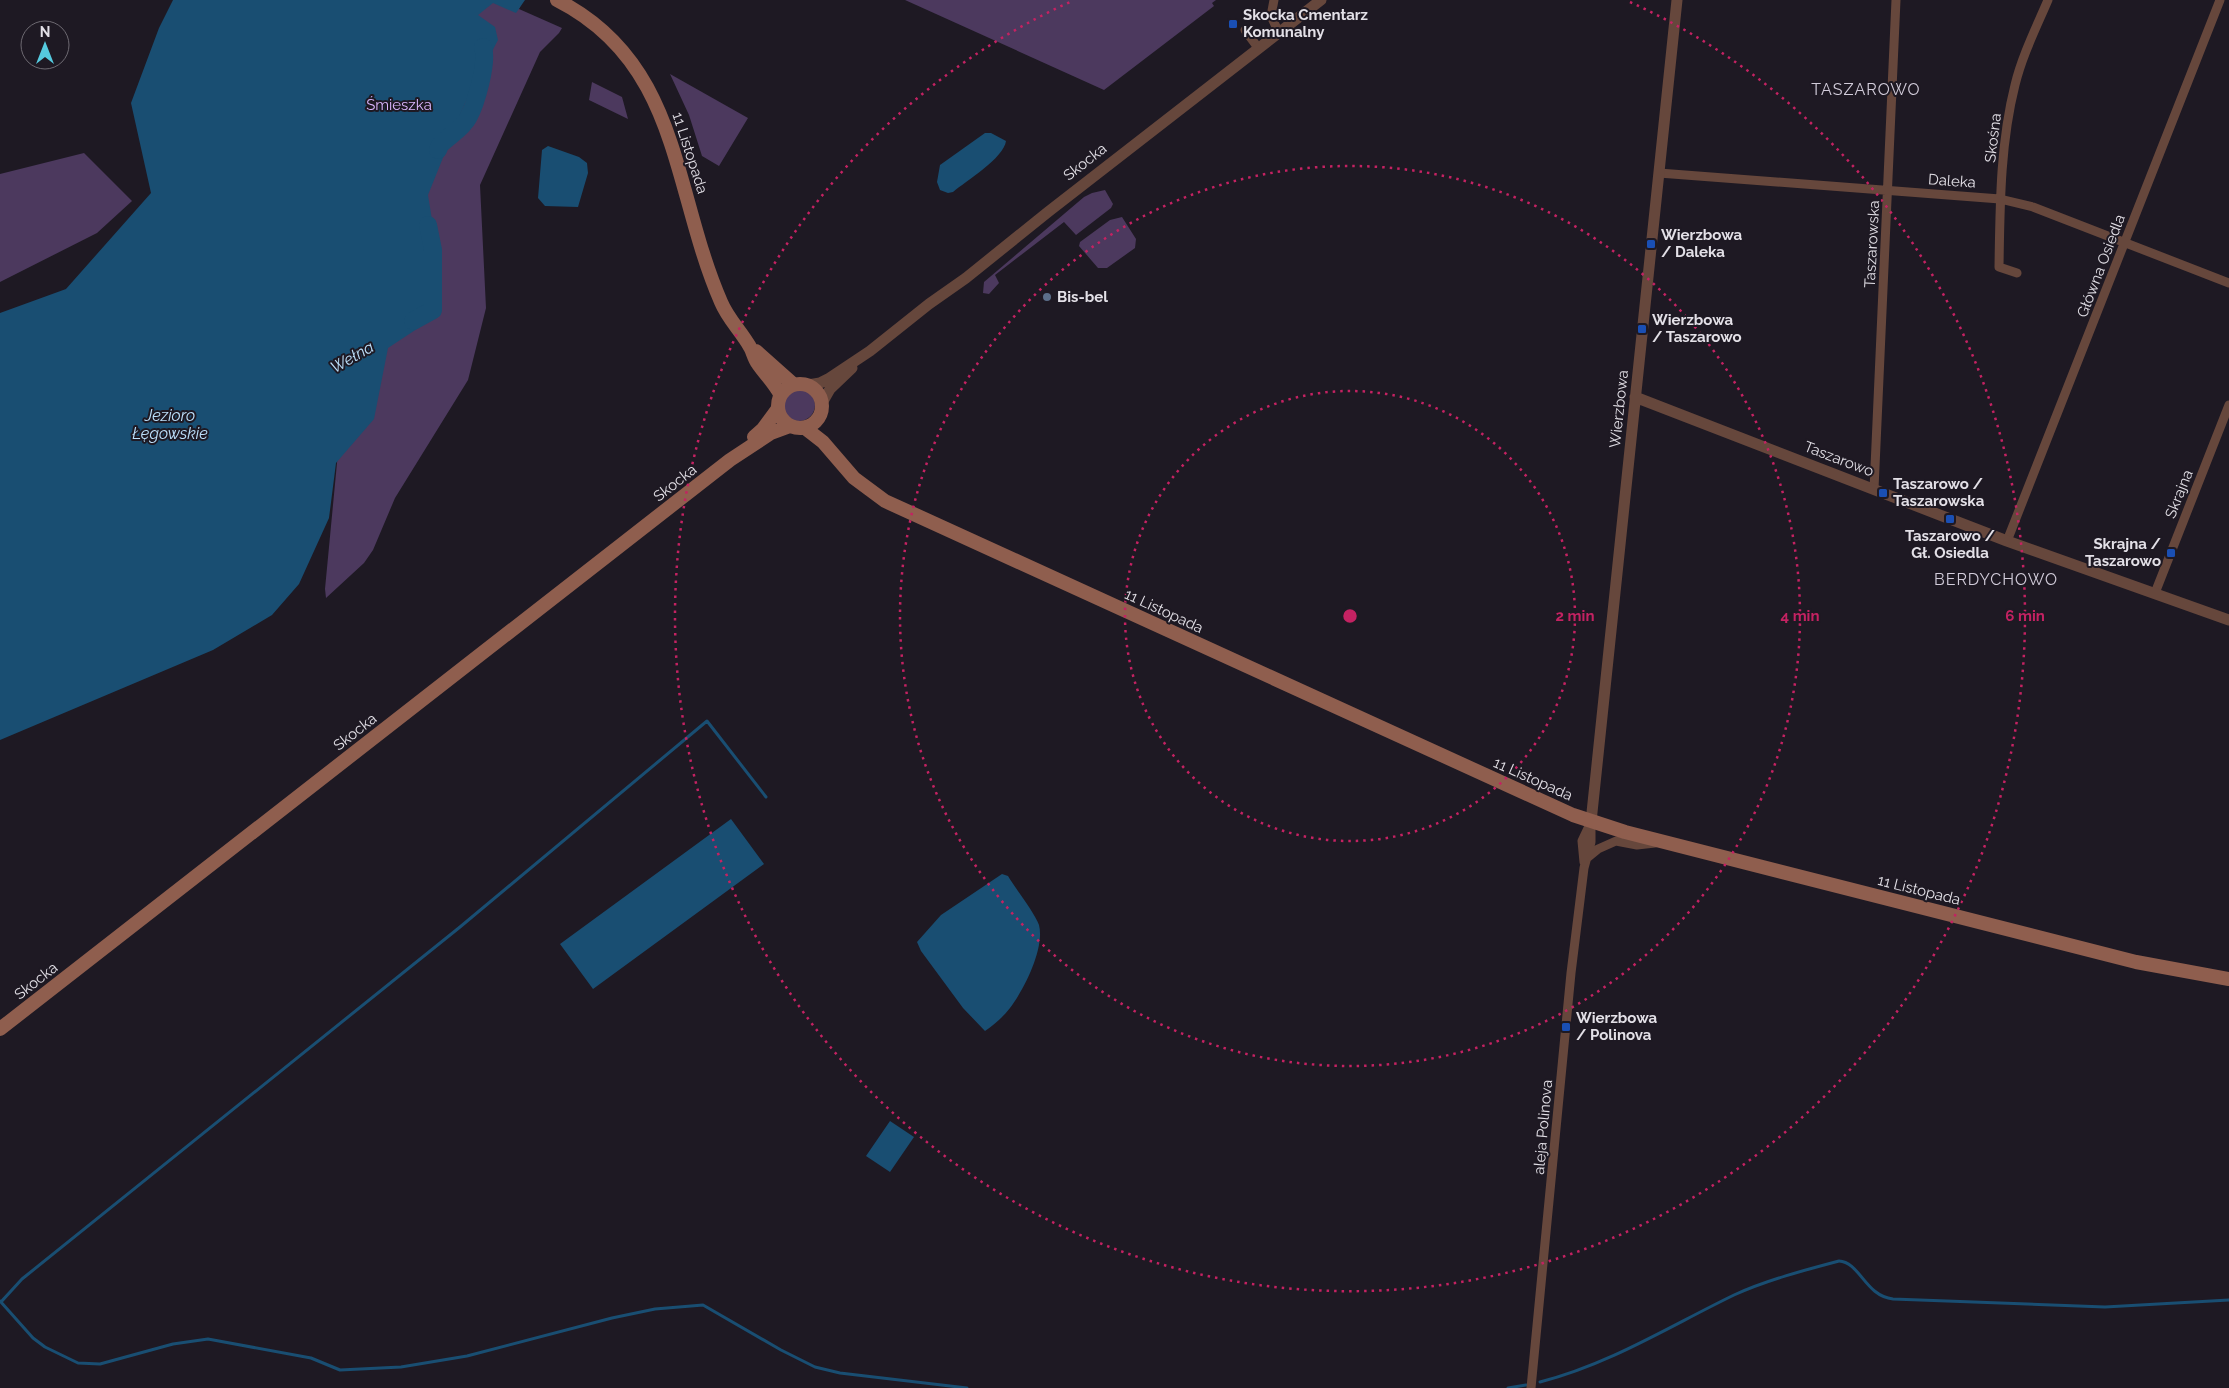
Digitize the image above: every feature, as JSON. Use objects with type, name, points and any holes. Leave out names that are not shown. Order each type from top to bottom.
[{"type":"main road","name":"11 Listopada","points":[[557,0],[578,12],[619,46],[637,68],[652,94],[668,132],[697,234],[721,303],[749,346],[756,362],[780,394]]},
{"type":"main road","name":"11 Listopada","points":[[749,346],[793,384]]},
{"type":"main road","points":[[793,384],[808,385],[815,389],[821,409],[816,421],[804,428],[790,426],[784,422],[777,410],[780,394],[793,384]]},
{"type":"main road","name":"11 Listopada","points":[[821,409],[826,432],[866,488]]},
{"type":"main road","name":"Skocka","points":[[730,460],[763,429],[777,410]]},
{"type":"main road","name":"Skocka","points":[[0,1029],[730,460],[771,433],[790,426]]},
{"type":"main road","name":"11 Listopada","points":[[804,428],[823,442],[854,478],[878,497],[895,506],[1494,780],[1591,822],[2136,962],[2229,979]]},
{"type":"street","points":[[1274,0],[1271,16],[1279,33]]},
{"type":"street","name":"Skocka","points":[[808,385],[820,383],[828,379],[870,351],[1321,0]]},
{"type":"street","name":"Wierzbowa","points":[[1591,822],[1677,0]]},
{"type":"street","name":"Taszarowska","points":[[1874,489],[1896,0]]},
{"type":"street","name":"Skośna","points":[[2017,273],[1999,267],[2000,199],[2008,115],[2015,84],[2029,43],[2048,0]]},
{"type":"street","name":"Główna Osiedla","points":[[2007,541],[2220,0]]},
{"type":"street","points":[[1245,30],[1259,48]]},
{"type":"street","name":"Daleka","points":[[1659,173],[2000,199],[2033,207],[2229,283]]},
{"type":"street","name":"Skocka","points":[[821,409],[830,389],[870,351]]},
{"type":"street","name":"Taszarowo","points":[[1635,397],[2007,541],[2229,620]]},
{"type":"street","name":"Skrajna","points":[[2155,593],[2229,405]]},
{"type":"street","name":"aleja Polinova","points":[[1531,1388],[1570,982],[1585,863],[1582,841],[1591,822]]},
{"type":"street","points":[[1585,863],[1598,848],[1616,841],[1637,845],[1664,842]]},
{"type":"green space","name":"Śmieszka","points":[[221,0],[523,0],[519,9],[562,28],[540,52],[480,185],[486,308],[468,380],[395,498],[373,550],[364,563],[326,598],[325,589],[339,442]]},
{"type":"green space","points":[[905,0],[1216,0],[1212,3],[1214,6],[1104,90]]},
{"type":"green space","points":[[670,74],[748,118],[719,166],[702,156],[689,115]]},
{"type":"green space","points":[[592,82],[622,97],[628,119],[589,100]]},
{"type":"green space","points":[[84,153],[132,201],[97,233],[0,282],[0,174]]},
{"type":"green space","points":[[1105,190],[1113,204],[1111,208],[1076,235],[1064,222],[995,275],[999,283],[989,294],[983,293],[984,282],[1084,197]]},
{"type":"green space","points":[[1122,217],[1136,239],[1135,248],[1107,268],[1098,268],[1079,246],[1080,242],[1110,220]]},
{"type":"green space","points":[[799,389],[811,393],[815,405],[811,417],[799,421],[787,417],[783,405],[787,393]]},
{"type":"water","name":"Jezioro Łęgowskie","points":[[173,0],[525,0],[516,13],[493,3],[478,15],[495,27],[498,40],[465,103],[428,195],[433,226],[432,319],[388,348],[374,419],[336,463],[329,518],[299,584],[272,615],[213,650],[0,740],[0,313],[66,289],[151,193],[131,103],[159,28]]},
{"type":"water","points":[[985,133],[991,133],[1006,141],[999,155],[984,169],[953,192],[948,193],[940,190],[937,182],[940,165]]},
{"type":"water","points":[[548,146],[579,157],[587,163],[588,173],[578,207],[545,206],[538,198],[542,150]]},
{"type":"water","points":[[731,819],[764,864],[593,989],[560,944]]},
{"type":"water","points":[[1002,874],[1008,876],[1037,920],[1040,934],[1039,945],[1027,980],[1016,1000],[1002,1017],[985,1031],[963,1008],[921,951],[917,942],[941,915]]},
{"type":"water","points":[[890,1121],[914,1137],[890,1172],[866,1156]]},
{"type":"waterway","name":"Wełna","points":[[438,150],[440,145],[463,125],[471,112],[483,72],[483,47]]},
{"type":"waterway","name":"Wełna","points":[[413,321],[433,310],[433,250],[428,225]]},
{"type":"waterway","points":[[1,1302],[22,1279],[460,927],[707,721],[766,797]]},
{"type":"waterway","points":[[1540,1382],[1615,1355],[1734,1295],[1786,1276],[1839,1261],[1852,1267],[1876,1292],[1884,1297],[1893,1299],[2105,1307],[2229,1300]]},
{"type":"waterway","points":[[0,1301],[33,1338],[45,1347],[78,1363],[100,1364],[173,1344],[208,1339],[311,1358],[340,1370],[401,1367],[467,1356],[612,1318],[655,1309],[703,1305],[781,1350],[815,1367],[840,1373],[967,1388]]},
{"type":"waterway","points":[[1508,1388],[1526,1385]]},
{"type":"place","name":"Skocka Cmentarz Komunalny","points":[[1233,24]]},
{"type":"place","name":"Wierzbowa / Daleka","points":[[1651,244]]},
{"type":"place","name":"Bis-bel","points":[[1047,297]]},
{"type":"place","name":"Wierzbowa / Taszarowo","points":[[1642,329]]},
{"type":"place","name":"Taszarowo / Taszarowska","points":[[1883,493]]},
{"type":"place","name":"Taszarowo / Gł. Osiedla","points":[[1950,519]]},
{"type":"place","name":"Skrajna / Taszarowo","points":[[2171,553]]},
{"type":"place","name":"Wierzbowa / Polinova","points":[[1566,1027]]},
{"type":"district","name":"TASZAROWO","points":[[1866,89]]},
{"type":"district","name":"BERDYCHOWO","points":[[1996,579]]}]
